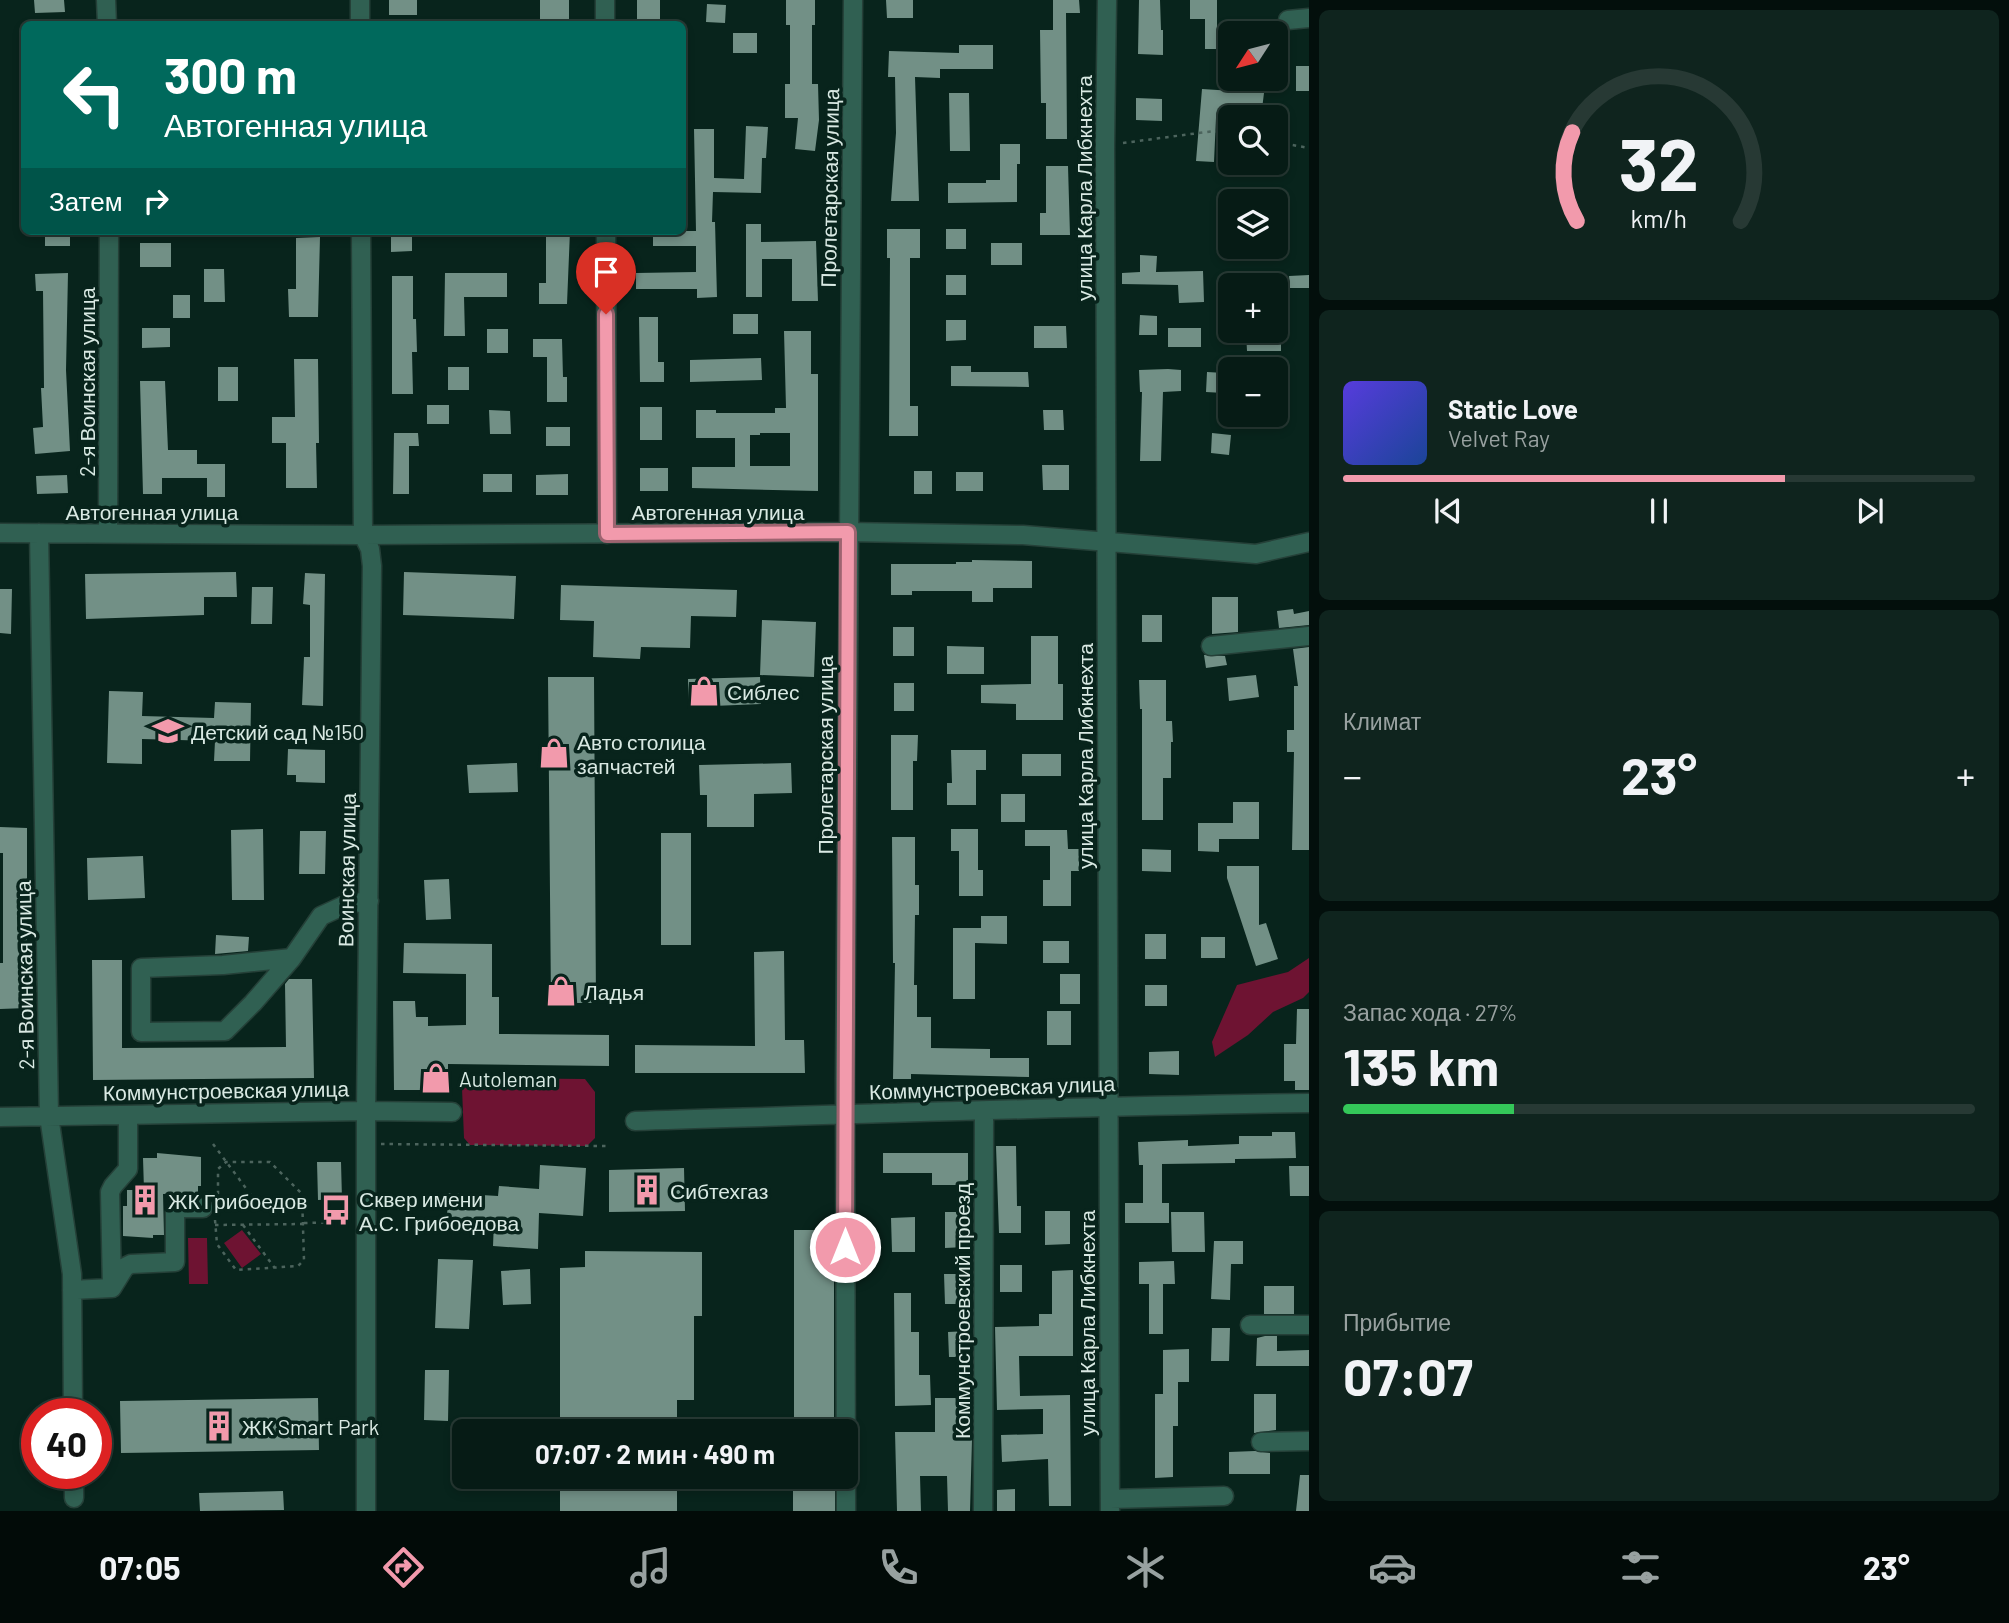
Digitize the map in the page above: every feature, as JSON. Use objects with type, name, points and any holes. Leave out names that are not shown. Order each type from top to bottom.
[{"type":"street","points":[[106,0],[107,21]]},
{"type":"street","points":[[360,0],[360,21]]},
{"type":"street","points":[[605,0],[605,21]]},
{"type":"street","name":"Пролетарская улица","points":[[846,1511],[845,1115],[853,0]]},
{"type":"street","name":"улица Карла Либкнехта","points":[[1107,0],[1105,146],[1110,1505]]},
{"type":"street","points":[[1288,20],[1309,18]]},
{"type":"street","name":"2-я Воинская улица","points":[[108,235],[108,532]]},
{"type":"street","name":"Воинская улица","points":[[361,235],[363,535],[370,550],[372,566],[366,1111],[366,1511]]},
{"type":"street","points":[[606,235],[607,534]]},
{"type":"street","name":"Автогенная улица","points":[[0,533],[363,535],[848,532],[1023,535],[1256,554],[1309,542]]},
{"type":"street","name":"2-я Воинская улица","points":[[39,533],[50,1116],[72,1290],[73,1398]]},
{"type":"street","points":[[1211,646],[1309,636]]},
{"type":"street","points":[[292,958],[223,965],[141,968],[141,1032],[225,1031],[292,958],[321,916],[347,904],[369,901]]},
{"type":"street","name":"Коммунстроевская улица","points":[[635,1121],[1107,1106],[1309,1103]]},
{"type":"street","name":"Коммунстроевская улица","points":[[0,1117],[452,1112]]},
{"type":"street","name":"Коммунстроевский проезд","points":[[983,1511],[984,1112]]},
{"type":"street","points":[[112,1288],[110,1192],[128,1169],[128,1115]]},
{"type":"street","points":[[112,1288],[128,1265],[175,1262],[175,1213],[181,1208],[212,1205]]},
{"type":"street","points":[[72,1290],[112,1288]]},
{"type":"street","points":[[1250,1325],[1309,1325]]},
{"type":"street","points":[[1261,1443],[1309,1441]]},
{"type":"street","points":[[74,1489],[74,1498]]},
{"type":"street","points":[[1110,1505],[1224,1496]]},
{"type":"path","points":[[1105,146],[1218,132]]},
{"type":"path","points":[[1288,144],[1309,148]]},
{"type":"path","points":[[213,1144],[254,1199]]},
{"type":"path","points":[[366,1144],[606,1146]]},
{"type":"path","points":[[226,1162],[270,1162],[300,1190],[304,1223],[302,1264],[236,1270],[217,1244],[212,1205],[218,1169],[226,1162]]},
{"type":"path","points":[[212,1205],[254,1199],[303,1198]]},
{"type":"path","points":[[215,1226],[345,1222]]},
{"type":"path","points":[[243,1225],[275,1268]]},
{"type":"shaded area","points":[[1309,958],[1309,992],[1303,998],[1273,1012],[1248,1035],[1215,1057],[1212,1042],[1237,985],[1288,972]]},
{"type":"shaded area","points":[[473,1078],[585,1079],[595,1092],[595,1138],[587,1146],[470,1145],[464,1138],[462,1088]]},
{"type":"shaded area","points":[[242,1230],[261,1254],[242,1268],[224,1243]]},
{"type":"shaded area","points":[[188,1238],[207,1238],[208,1284],[189,1284]]},
{"type":"building","points":[[34,0],[64,0],[65,12],[35,13]]},
{"type":"building","points":[[389,0],[417,0],[417,15],[389,15]]},
{"type":"building","points":[[540,0],[569,0],[569,21],[540,21]]},
{"type":"building","points":[[637,0],[660,0],[660,21],[637,21]]},
{"type":"building","points":[[786,0],[815,0],[815,25],[812,25],[812,84],[818,84],[819,120],[815,151],[795,149],[798,118],[785,118],[785,84],[790,84],[790,25],[786,25]]},
{"type":"building","points":[[886,0],[913,0],[913,18],[887,18]]},
{"type":"building","points":[[1053,0],[1079,0],[1080,13],[1066,13],[1067,139],[1046,139],[1046,103],[1041,103],[1040,30],[1053,30]]},
{"type":"building","points":[[1139,0],[1160,0],[1163,55],[1138,54]]},
{"type":"building","points":[[1190,0],[1217,0],[1218,49],[1205,49],[1205,19],[1190,19]]},
{"type":"building","points":[[707,4],[726,5],[725,23],[706,22]]},
{"type":"building","points":[[733,33],[757,33],[757,53],[733,53]]},
{"type":"building","points":[[959,45],[993,45],[993,69],[940,69],[940,78],[915,77],[919,201],[891,201],[896,133],[895,77],[888,77],[889,51],[959,53]]},
{"type":"building","points":[[1296,66],[1309,66],[1309,91],[1296,91]]},
{"type":"building","points":[[1202,89],[1264,93],[1262,105],[1218,105],[1214,162],[1196,161]]},
{"type":"building","points":[[949,93],[969,93],[970,151],[950,151]]},
{"type":"building","points":[[1136,98],[1162,99],[1162,121],[1136,120]]},
{"type":"building","points":[[746,126],[768,127],[766,158],[762,158],[761,193],[713,192],[712,222],[715,222],[717,297],[697,298],[697,289],[636,289],[636,273],[696,272],[696,246],[653,246],[653,235],[686,235],[686,231],[696,231],[694,129],[714,129],[714,178],[744,179]]},
{"type":"building","points":[[1000,144],[1020,144],[1017,202],[948,203],[948,183],[986,183],[986,180],[1000,180]]},
{"type":"building","points":[[1046,166],[1068,166],[1070,235],[1040,235],[1040,213],[1046,213]]},
{"type":"building","points":[[746,224],[761,224],[761,242],[816,241],[818,301],[792,301],[792,259],[762,259],[762,297],[746,297]]},
{"type":"building","points":[[887,229],[920,229],[920,258],[910,258],[910,406],[918,406],[918,436],[889,436],[890,258],[887,258]]},
{"type":"building","points":[[946,229],[966,229],[966,249],[946,249]]},
{"type":"building","points":[[45,235],[70,235],[70,246],[45,246]]},
{"type":"building","points":[[391,235],[412,235],[412,251],[391,252]]},
{"type":"building","points":[[546,235],[570,235],[567,304],[539,304],[539,283],[546,283]]},
{"type":"building","points":[[320,237],[318,317],[289,317],[288,289],[296,289],[296,238]]},
{"type":"building","points":[[140,243],[171,243],[171,267],[140,267]]},
{"type":"building","points":[[991,243],[1022,243],[1022,265],[991,265]]},
{"type":"building","points":[[1140,255],[1157,256],[1156,272],[1203,271],[1204,302],[1179,303],[1178,285],[1122,284],[1122,273],[1140,272]]},
{"type":"building","points":[[204,269],[224,269],[225,302],[204,302]]},
{"type":"building","points":[[68,273],[66,370],[70,451],[35,454],[33,428],[43,427],[41,388],[44,388],[43,291],[36,291],[35,274]]},
{"type":"building","points":[[445,273],[507,273],[507,297],[464,297],[465,336],[444,336]]},
{"type":"building","points":[[946,275],[966,275],[966,295],[946,295]]},
{"type":"building","points":[[1309,275],[1309,288],[1290,288],[1289,276]]},
{"type":"building","points":[[392,276],[413,276],[413,319],[416,319],[417,352],[412,352],[413,394],[392,394]]},
{"type":"building","points":[[173,295],[190,295],[190,318],[173,318]]},
{"type":"building","points":[[733,314],[758,314],[758,334],[733,334]]},
{"type":"building","points":[[1140,315],[1157,316],[1157,335],[1139,335]]},
{"type":"building","points":[[639,317],[658,317],[658,362],[664,362],[664,382],[640,382]]},
{"type":"building","points":[[946,320],[966,320],[966,340],[946,341]]},
{"type":"building","points":[[1034,326],[1066,326],[1067,348],[1034,348]]},
{"type":"building","points":[[142,328],[170,328],[170,347],[142,348]]},
{"type":"building","points":[[1168,328],[1201,328],[1201,347],[1168,347]]},
{"type":"building","points":[[487,329],[508,329],[508,353],[487,353]]},
{"type":"building","points":[[784,331],[811,331],[811,374],[818,374],[818,491],[692,488],[692,467],[735,467],[735,438],[696,438],[696,410],[716,410],[716,413],[775,413],[775,408],[786,408]],"holes":[[[790,433],[790,466],[750,466],[750,435]]]},
{"type":"building","points":[[533,339],[562,339],[567,402],[547,402],[547,357],[533,357]]},
{"type":"building","points":[[1247,343],[1281,343],[1281,351],[1247,351]]},
{"type":"building","points":[[761,358],[762,380],[690,382],[690,360]]},
{"type":"building","points":[[294,359],[318,359],[317,488],[286,488],[286,443],[272,443],[272,417],[295,417]]},
{"type":"building","points":[[951,366],[971,366],[971,372],[1028,372],[1029,387],[951,386]]},
{"type":"building","points":[[218,367],[238,367],[238,401],[218,401]]},
{"type":"building","points":[[448,367],[469,367],[469,390],[448,390]]},
{"type":"building","points":[[1139,370],[1181,370],[1181,391],[1163,392],[1161,461],[1140,461],[1142,392]]},
{"type":"building","points":[[1207,372],[1218,373],[1218,393],[1206,392]]},
{"type":"building","points":[[140,381],[165,381],[168,450],[197,450],[197,464],[225,464],[225,497],[207,497],[207,478],[162,478],[162,494],[143,494]]},
{"type":"building","points":[[427,405],[449,405],[449,424],[427,424]]},
{"type":"building","points":[[640,407],[662,407],[662,440],[640,440]]},
{"type":"building","points":[[489,410],[510,411],[511,434],[490,434]]},
{"type":"building","points":[[1043,410],[1063,410],[1064,430],[1044,430]]},
{"type":"building","points":[[546,427],[570,427],[570,446],[546,446]]},
{"type":"building","points":[[394,433],[418,433],[419,446],[409,446],[409,494],[393,494]]},
{"type":"building","points":[[1212,433],[1231,435],[1229,455],[1211,453]]},
{"type":"building","points":[[1042,465],[1069,465],[1069,490],[1043,490]]},
{"type":"building","points":[[640,468],[668,468],[668,491],[640,491]]},
{"type":"building","points":[[914,471],[932,471],[932,494],[914,494]]},
{"type":"building","points":[[956,472],[983,472],[983,491],[956,491]]},
{"type":"building","points":[[483,474],[512,474],[512,492],[483,492]]},
{"type":"building","points":[[568,474],[568,495],[536,495],[536,475]]},
{"type":"building","points":[[67,475],[68,493],[37,494],[36,476]]},
{"type":"building","points":[[972,560],[1032,561],[1032,588],[993,588],[993,602],[972,602],[972,591],[912,591],[912,595],[891,595],[891,564],[956,564]]},
{"type":"building","points":[[236,572],[237,597],[204,597],[204,615],[86,619],[85,574]]},
{"type":"building","points":[[404,572],[516,576],[514,619],[403,615]]},
{"type":"building","points":[[305,573],[325,574],[323,706],[302,705],[304,657],[310,657],[310,605],[303,604]]},
{"type":"building","points":[[561,585],[737,590],[736,617],[691,616],[690,648],[641,647],[640,659],[593,657],[594,621],[560,620]]},
{"type":"building","points":[[252,587],[273,587],[272,624],[251,624]]},
{"type":"building","points":[[0,589],[12,589],[11,634],[0,633]]},
{"type":"building","points":[[1212,597],[1238,597],[1238,632],[1212,634]]},
{"type":"building","points":[[1293,609],[1294,614],[1309,611],[1309,625],[1279,628],[1277,611]]},
{"type":"building","points":[[1142,615],[1162,615],[1162,642],[1142,642]]},
{"type":"building","points":[[762,620],[816,622],[814,677],[760,675]]},
{"type":"building","points":[[893,627],[914,627],[914,656],[893,656]]},
{"type":"building","points":[[1031,636],[1058,636],[1058,684],[1063,684],[1063,720],[1016,720],[1016,704],[981,703],[981,685],[1031,684]]},
{"type":"building","points":[[947,646],[984,647],[984,674],[947,674]]},
{"type":"building","points":[[1309,647],[1309,850],[1292,850],[1294,752],[1287,752],[1287,730],[1294,730],[1294,686],[1298,686],[1293,649]]},
{"type":"building","points":[[1204,655],[1225,656],[1227,665],[1206,668]]},
{"type":"building","points":[[1256,675],[1259,697],[1229,701],[1227,678]]},
{"type":"building","points":[[548,677],[594,677],[596,1003],[551,1003]]},
{"type":"building","points":[[760,677],[761,704],[689,707],[688,679]]},
{"type":"building","points":[[1139,680],[1166,680],[1166,721],[1172,721],[1173,742],[1171,778],[1163,778],[1163,820],[1142,820],[1142,709]]},
{"type":"building","points":[[894,683],[914,683],[914,711],[894,711]]},
{"type":"building","points":[[109,691],[143,692],[142,716],[214,718],[215,702],[251,703],[250,761],[214,761],[215,741],[142,739],[142,764],[107,763]]},
{"type":"building","points":[[891,735],[918,735],[917,761],[913,761],[913,810],[891,810]]},
{"type":"building","points":[[288,749],[325,750],[325,783],[296,782],[296,775],[287,775]]},
{"type":"building","points":[[951,750],[986,750],[986,770],[976,770],[976,805],[947,805],[947,783],[952,783]]},
{"type":"building","points":[[1022,754],[1061,754],[1061,776],[1022,776]]},
{"type":"building","points":[[517,763],[518,792],[469,793],[467,765]]},
{"type":"building","points":[[791,763],[792,793],[754,794],[754,827],[707,827],[707,795],[700,795],[699,765]]},
{"type":"building","points":[[1001,794],[1025,794],[1025,822],[1001,822]]},
{"type":"building","points":[[1233,802],[1259,802],[1259,839],[1219,839],[1219,852],[1198,851],[1198,823],[1233,823]]},
{"type":"building","points":[[0,827],[27,828],[27,1008],[0,1009],[0,963],[3,963],[3,853],[0,853]]},
{"type":"building","points":[[263,829],[264,900],[232,900],[231,830]]},
{"type":"building","points":[[951,829],[978,829],[978,870],[983,870],[983,896],[959,896],[959,851],[951,851]]},
{"type":"building","points":[[1025,830],[1067,830],[1068,849],[1079,849],[1079,871],[1071,871],[1071,906],[1043,906],[1043,880],[1050,880],[1050,846],[1025,846]]},
{"type":"building","points":[[300,831],[326,831],[325,874],[299,874]]},
{"type":"building","points":[[661,833],[691,833],[691,945],[661,945]]},
{"type":"building","points":[[892,837],[915,837],[915,885],[919,885],[919,915],[915,915],[914,985],[917,985],[917,1017],[931,1017],[931,1048],[990,1049],[990,1058],[1029,1058],[1029,1077],[911,1074],[911,1079],[893,1079],[895,963]]},
{"type":"building","points":[[1142,849],[1171,850],[1171,872],[1142,871]]},
{"type":"building","points":[[143,856],[145,898],[88,900],[87,858]]},
{"type":"building","points":[[1227,866],[1259,866],[1259,925],[1266,923],[1278,959],[1256,966],[1227,878]]},
{"type":"building","points":[[449,879],[451,919],[426,920],[424,880]]},
{"type":"building","points":[[981,916],[1007,916],[1007,944],[975,943],[975,999],[953,999],[953,928],[981,928]]},
{"type":"building","points":[[1145,934],[1166,934],[1166,959],[1145,959]]},
{"type":"building","points":[[216,935],[249,937],[248,951],[215,954]]},
{"type":"building","points":[[1201,937],[1225,937],[1225,958],[1201,958]]},
{"type":"building","points":[[1043,941],[1069,941],[1069,963],[1043,963]]},
{"type":"building","points":[[404,943],[492,944],[492,997],[499,997],[499,1034],[609,1035],[609,1066],[448,1064],[448,1090],[394,1090],[393,1001],[415,1001],[416,1017],[428,1017],[428,1026],[466,1025],[466,974],[403,973]]},
{"type":"building","points":[[784,951],[785,1040],[804,1040],[805,1073],[635,1073],[635,1045],[755,1046],[754,952]]},
{"type":"building","points":[[92,960],[122,960],[122,1048],[286,1047],[285,984],[289,979],[312,979],[314,1078],[93,1080]]},
{"type":"building","points":[[1060,974],[1080,974],[1080,1004],[1060,1004]]},
{"type":"building","points":[[1145,985],[1167,985],[1167,1006],[1145,1006]]},
{"type":"building","points":[[1297,1009],[1309,1009],[1309,1090],[1295,1090],[1295,1081],[1284,1081],[1284,1044],[1296,1044]]},
{"type":"building","points":[[1047,1011],[1071,1011],[1071,1045],[1047,1045]]},
{"type":"building","points":[[1179,1051],[1179,1075],[1149,1074],[1149,1052]]},
{"type":"building","points":[[1272,1132],[1295,1132],[1296,1158],[1235,1159],[1235,1163],[1162,1164],[1162,1203],[1169,1203],[1169,1223],[1125,1223],[1125,1203],[1143,1203],[1143,1165],[1139,1165],[1138,1142],[1188,1140],[1188,1146],[1239,1144],[1239,1136],[1272,1136]]},
{"type":"building","points":[[996,1146],[1016,1146],[1017,1206],[1021,1206],[1021,1233],[999,1233]]},
{"type":"building","name":"ЖК Грибоедов","points":[[157,1153],[201,1157],[201,1186],[198,1186],[198,1193],[163,1194],[164,1235],[153,1235],[153,1238],[123,1236],[123,1206],[127,1206],[127,1190],[144,1190],[143,1158],[157,1158]]},
{"type":"building","points":[[883,1153],[968,1153],[968,1185],[932,1185],[932,1173],[883,1173]]},
{"type":"building","points":[[317,1162],[341,1162],[342,1199],[318,1200]]},
{"type":"building","points":[[540,1165],[586,1168],[583,1216],[539,1213],[538,1249],[493,1246],[494,1221],[447,1218],[448,1193],[498,1196],[499,1186],[539,1189]]},
{"type":"building","points":[[1289,1166],[1309,1166],[1309,1196],[1290,1196]]},
{"type":"building","name":"Сибтехгаз","points":[[684,1168],[685,1211],[609,1212],[609,1170]]},
{"type":"building","points":[[1045,1211],[1070,1211],[1070,1244],[1045,1245]]},
{"type":"building","points":[[945,1212],[964,1212],[965,1247],[945,1248]]},
{"type":"building","points":[[1171,1212],[1204,1212],[1205,1252],[1172,1252]]},
{"type":"building","points":[[915,1217],[915,1252],[892,1252],[891,1218]]},
{"type":"building","points":[[794,1230],[834,1230],[834,1419],[794,1419]]},
{"type":"building","points":[[1214,1241],[1243,1241],[1243,1264],[1231,1264],[1230,1300],[1211,1299]]},
{"type":"building","points":[[585,1251],[702,1252],[702,1316],[694,1316],[694,1400],[677,1400],[677,1419],[560,1419],[560,1268],[585,1267]]},
{"type":"building","points":[[438,1259],[473,1260],[469,1329],[435,1328]]},
{"type":"building","points":[[1174,1261],[1175,1284],[1163,1284],[1163,1334],[1149,1334],[1149,1284],[1139,1284],[1139,1262]]},
{"type":"building","points":[[1000,1265],[1022,1265],[1022,1292],[1000,1292]]},
{"type":"building","points":[[530,1269],[531,1304],[503,1305],[501,1271]]},
{"type":"building","points":[[1073,1270],[1073,1356],[1019,1356],[1020,1396],[1070,1395],[1071,1506],[1049,1506],[1048,1459],[1002,1462],[1001,1435],[1043,1434],[1043,1409],[997,1410],[995,1327],[1039,1326],[1039,1314],[1052,1314],[1052,1271]]},
{"type":"building","points":[[944,1274],[969,1274],[969,1304],[945,1304]]},
{"type":"building","points":[[1264,1286],[1294,1286],[1294,1314],[1264,1314]]},
{"type":"building","points":[[894,1293],[911,1293],[911,1332],[919,1332],[919,1375],[930,1375],[931,1405],[895,1406]]},
{"type":"building","points":[[1212,1328],[1230,1328],[1229,1361],[1211,1361]]},
{"type":"building","points":[[968,1331],[968,1357],[949,1357],[948,1332]]},
{"type":"building","points":[[1277,1336],[1277,1351],[1309,1350],[1309,1366],[1256,1366],[1257,1338]]},
{"type":"building","points":[[1189,1349],[1189,1382],[1178,1382],[1178,1426],[1173,1426],[1173,1477],[1155,1478],[1155,1394],[1163,1394],[1163,1350]]},
{"type":"building","points":[[425,1370],[449,1370],[448,1421],[424,1420]]},
{"type":"building","points":[[1254,1394],[1276,1394],[1276,1430],[1254,1433]]},
{"type":"building","name":"ЖК Smart Park","points":[[318,1398],[319,1450],[121,1453],[120,1401]]},
{"type":"building","points":[[935,1398],[967,1398],[968,1440],[972,1440],[970,1511],[948,1511],[947,1476],[920,1476],[921,1511],[897,1511],[895,1432],[935,1432]]},
{"type":"building","points":[[1229,1452],[1270,1453],[1270,1474],[1229,1474]]},
{"type":"building","points":[[1300,1475],[1309,1475],[1309,1511],[1296,1511]]},
{"type":"building","points":[[560,1489],[677,1489],[677,1511],[560,1511]]},
{"type":"building","points":[[793,1489],[835,1489],[835,1511],[793,1511]]},
{"type":"building","points":[[1015,1489],[1015,1511],[997,1511],[997,1490]]},
{"type":"building","points":[[283,1491],[284,1510],[200,1511],[199,1493]]},
{"type":"place","name":"Сиблес","points":[[704,691]]},
{"type":"place","name":"Детский сад №150","points":[[168,731]]},
{"type":"place","name":"Авто столица запчастей","points":[[554,753]]},
{"type":"place","name":"Ладья","points":[[561,991]]},
{"type":"place","name":"Autoleman","points":[[436,1078]]},
{"type":"place","name":"Сибтехгаз","points":[[647,1190]]},
{"type":"place","name":"ЖК Грибоедов","points":[[145,1200]]},
{"type":"place","name":"Сквер имени А.С. Грибоедова","points":[[336,1210]]},
{"type":"place","name":"ЖК Smart Park","points":[[219,1426]]},
{"type":"route","points":[[606,314],[607,534],[848,532],[845,1247]]}]
